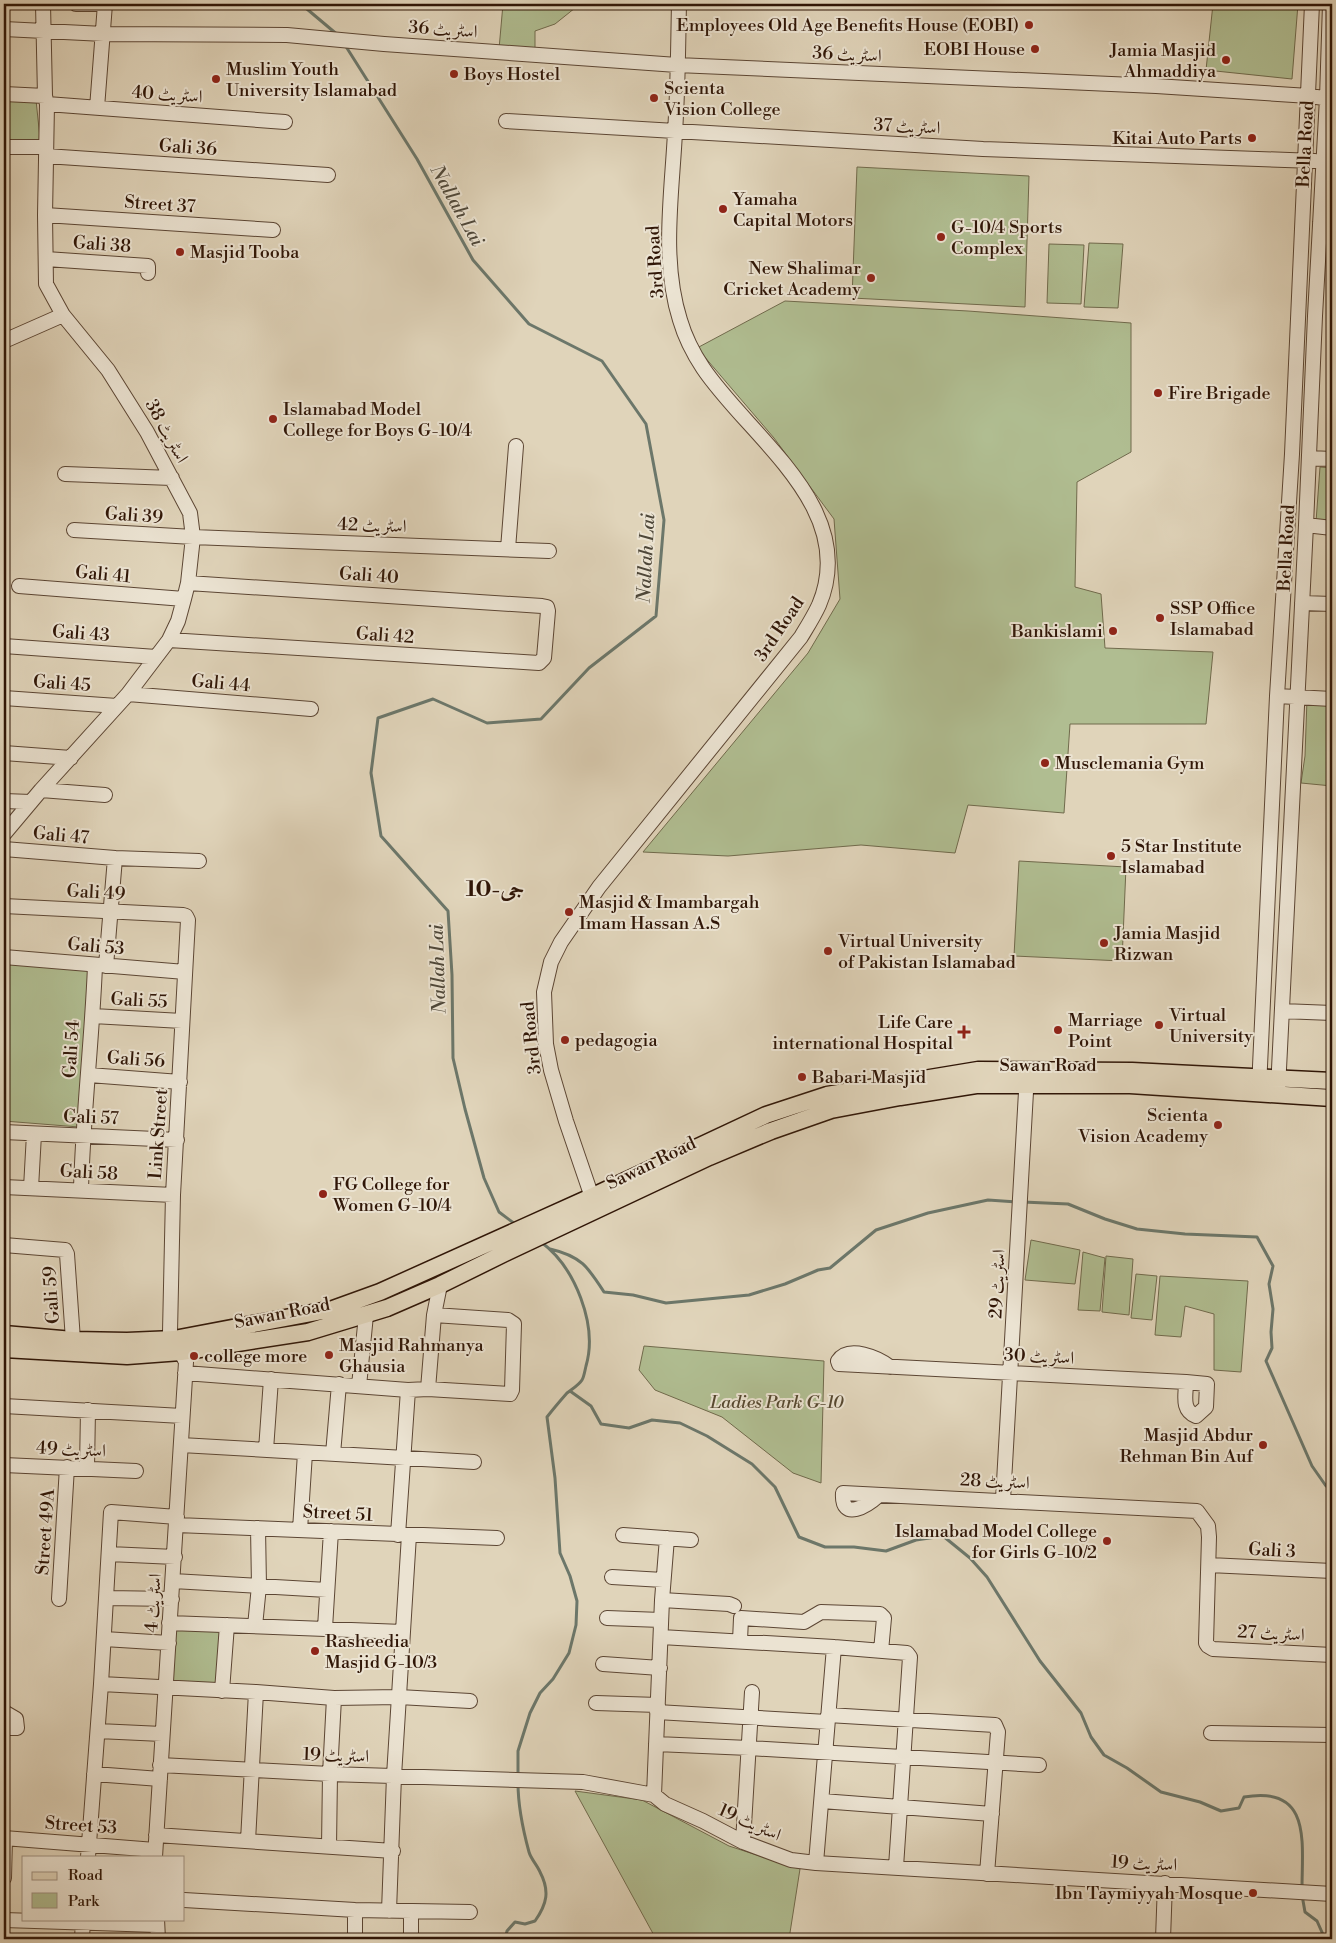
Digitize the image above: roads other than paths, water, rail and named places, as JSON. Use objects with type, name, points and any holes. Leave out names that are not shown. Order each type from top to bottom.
[{"type":"main road","name":"Sawan Road","points":[[4,1349],[128,1356],[333,1309],[478,1257],[594,1204],[771,1131],[831,1110],[900,1097],[1027,1078],[1130,1086],[1278,1087],[1332,1098]]},
{"type":"main road","name":"Sawan Road","points":[[1278,1087],[1332,1081]]},
{"type":"main road","name":"Sawan Road","points":[[4,1334],[178,1346],[308,1332],[366,1315],[440,1285],[478,1257]]},
{"type":"street","name":"اسٹریٹ 38","points":[[4,834],[128,694],[169,640],[178,621],[188,582],[193,537],[190,513],[147,432],[108,370],[63,315],[46,284],[46,100],[43,4]]},
{"type":"street","points":[[76,4],[105,4],[97,108]]},
{"type":"street","name":"3rd Road","points":[[594,1204],[558,1095],[546,1044],[544,992],[551,962],[571,927],[599,888],[801,637],[820,603],[826,585],[828,562],[826,539],[818,515],[808,496],[791,472],[703,368],[689,344],[680,319],[672,288],[670,210],[676,131],[680,4]]},
{"type":"street","name":"Bella Road","points":[[1259,1086],[1277,696],[1294,407],[1312,4]]},
{"type":"street","name":"Bella Road","points":[[1278,1087],[1306,543],[1311,408],[1326,222],[1330,99],[1330,4]]},
{"type":"street","name":"اسٹریٹ 36","points":[[4,29],[104,34],[287,35],[384,44],[677,65],[1136,86],[1309,96],[1330,99]]},
{"type":"street","name":"اسٹریٹ 40","points":[[4,94],[97,108],[285,122]]},
{"type":"street","name":"اسٹریٹ 37","points":[[506,121],[983,148],[1328,161]]},
{"type":"street","name":"Gali 36","points":[[4,147],[328,175]]},
{"type":"street","name":"Street 37","points":[[45,215],[273,230]]},
{"type":"street","name":"Gali 38","points":[[46,259],[148,266],[148,273]]},
{"type":"street","points":[[4,341],[63,315]]},
{"type":"street","points":[[1294,407],[1311,408]]},
{"type":"street","points":[[508,549],[516,446]]},
{"type":"street","points":[[1309,458],[1332,459]]},
{"type":"street","points":[[65,474],[172,478]]},
{"type":"street","points":[[1306,525],[1332,528]]},
{"type":"street","name":"Gali 39","points":[[74,530],[193,537]]},
{"type":"street","name":"اسٹریٹ 42","points":[[193,537],[549,551]]},
{"type":"street","points":[[1287,542],[1306,543]]},
{"type":"street","name":"Gali 40","points":[[188,582],[547,607]]},
{"type":"street","name":"Gali 41","points":[[19,586],[184,599]]},
{"type":"street","points":[[1302,603],[1332,604]]},
{"type":"street","name":"Gali 42","points":[[169,640],[539,663],[544,658],[547,607]]},
{"type":"street","name":"Gali 43","points":[[4,646],[156,658]]},
{"type":"street","name":"Gali 44","points":[[128,694],[311,709]]},
{"type":"street","points":[[1277,696],[1332,699]]},
{"type":"street","name":"Gali 45","points":[[4,698],[117,706]]},
{"type":"street","points":[[4,753],[71,758]]},
{"type":"street","points":[[41,790],[105,795]]},
{"type":"street","points":[[4,801],[31,802]]},
{"type":"street","name":"Gali 47","points":[[4,849],[115,858],[199,861]]},
{"type":"street","name":"Gali 54","points":[[81,1189],[82,1136],[93,1016],[100,966],[111,911],[115,858]]},
{"type":"street","name":"Gali 49","points":[[4,906],[186,916]]},
{"type":"street","points":[[1267,910],[1287,911]]},
{"type":"street","name":"Link Street","points":[[178,1346],[170,1332],[173,1195],[188,920],[186,916]]},
{"type":"street","name":"Gali 53","points":[[4,957],[185,972]]},
{"type":"street","points":[[1282,1011],[1332,1013]]},
{"type":"street","name":"Gali 55","points":[[93,1016],[182,1021]]},
{"type":"street","name":"Gali 56","points":[[89,1075],[180,1082]]},
{"type":"street","name":"اسٹریٹ 29","points":[[1003,1500],[1027,1078]]},
{"type":"street","name":"Gali 57","points":[[4,1132],[177,1140]]},
{"type":"street","points":[[31,1188],[34,1134]]},
{"type":"street","name":"Gali 58","points":[[4,1187],[81,1189],[173,1195]]},
{"type":"street","name":"Gali 59","points":[[4,1245],[65,1250],[67,1254],[73,1340]]},
{"type":"street","points":[[428,1390],[434,1315],[440,1285]]},
{"type":"street","points":[[359,1386],[366,1315]]},
{"type":"street","points":[[185,1373],[408,1390],[507,1395],[512,1390],[514,1324],[508,1320],[434,1315]]},
{"type":"street","name":"اسٹریٹ 4","points":[[155,1853],[186,1362],[178,1346]]},
{"type":"street","name":"اسٹریٹ 30","points":[[890,1367],[1186,1382]]},
{"type":"street","points":[[266,1450],[271,1379]]},
{"type":"street","points":[[333,1454],[339,1384]]},
{"type":"street","points":[[389,1911],[393,1851],[394,1776],[403,1632],[404,1459],[408,1390]]},
{"type":"street","points":[[4,1406],[182,1416]]},
{"type":"street","points":[[87,1468],[88,1410]]},
{"type":"street","points":[[181,1445],[474,1462]]},
{"type":"street","points":[[300,1530],[305,1453]]},
{"type":"street","name":"اسٹریٹ 49","points":[[4,1465],[136,1471]]},
{"type":"street","name":"Street 49A","points":[[59,1599],[67,1467]]},
{"type":"street","name":"اسٹریٹ 28","points":[[879,1495],[868,1505],[856,1510],[847,1507],[843,1500],[843,1493],[1197,1511],[1208,1526],[1209,1565]]},
{"type":"street","name":"Street 51","points":[[109,1554],[111,1512],[177,1521],[258,1528],[497,1538]]},
{"type":"street","points":[[254,1626],[259,1586],[258,1528]]},
{"type":"street","points":[[325,1628],[331,1531]]},
{"type":"street","points":[[623,1534],[692,1540]]},
{"type":"street","points":[[654,1795],[663,1580],[667,1538]]},
{"type":"street","points":[[89,1850],[109,1554],[175,1557]]},
{"type":"street","name":"Gali 3","points":[[1209,1565],[1332,1571]]},
{"type":"street","name":"اسٹریٹ 27","points":[[1209,1565],[1206,1643],[1208,1646],[1213,1649],[1332,1655]]},
{"type":"street","points":[[612,1577],[663,1580]]},
{"type":"street","points":[[173,1581],[327,1590]]},
{"type":"street","points":[[107,1598],[172,1599]]},
{"type":"street","points":[[662,1600],[729,1604],[734,1606]]},
{"type":"street","points":[[740,1641],[741,1618],[804,1622],[821,1612],[880,1614],[884,1618],[881,1651]]},
{"type":"street","points":[[607,1618],[661,1620]]},
{"type":"street","points":[[804,1622],[804,1645]]},
{"type":"street","points":[[170,1623],[403,1632]]},
{"type":"street","points":[[222,1691],[227,1625]]},
{"type":"street","points":[[661,1637],[834,1646],[907,1653],[910,1657],[904,1719],[896,1867]]},
{"type":"street","points":[[104,1639],[169,1643]]},
{"type":"street","points":[[816,1863],[834,1646]]},
{"type":"street","points":[[603,1664],[660,1668]]},
{"type":"street","points":[[101,1684],[334,1698],[470,1701]]},
{"type":"street","points":[[248,1841],[256,1692]]},
{"type":"street","points":[[743,1842],[752,1692]]},
{"type":"street","points":[[329,1846],[334,1698]]},
{"type":"street","points":[[596,1703],[750,1717],[904,1719],[995,1725],[998,1732],[987,1874]]},
{"type":"street","points":[[4,1712],[16,1720],[17,1728],[4,1728]]},
{"type":"street","points":[[98,1731],[162,1734]]},
{"type":"street","points":[[1211,1734],[1332,1735]]},
{"type":"street","points":[[656,1744],[1039,1765]]},
{"type":"street","name":"اسٹریٹ 19","points":[[94,1774],[252,1770],[583,1782],[654,1795],[665,1804],[743,1842],[791,1860],[987,1874],[1332,1894]]},
{"type":"street","points":[[822,1802],[992,1814]]},
{"type":"street","points":[[156,1835],[393,1851]]},
{"type":"street","points":[[4,1838],[4,1878]]},
{"type":"street","name":"Street 53","points":[[4,1838],[89,1850],[155,1853]]},
{"type":"street","points":[[1163,1939],[1165,1883]]},
{"type":"street","points":[[185,1900],[355,1910],[470,1912]]},
{"type":"street","points":[[355,1910],[355,1939]]},
{"type":"street","points":[[411,1912],[411,1939]]},
{"type":"street","points":[[4,1920],[157,1922],[158,1939]]},
{"type":"street","points":[[82,1921],[82,1939]]},
{"type":"waterway","name":"Nallah Lai","points":[[301,4],[339,36]]},
{"type":"waterway","name":"Nallah Lai","points":[[345,45],[417,159],[473,260],[529,324],[602,361],[646,424],[664,520],[656,616],[589,668],[541,719],[487,723],[433,699],[378,718],[371,773],[381,836],[448,911],[452,975],[453,1058],[484,1178],[499,1212],[515,1224]]},
{"type":"waterway","points":[[550,1249],[569,1255],[583,1264],[604,1292],[633,1295],[666,1303],[749,1295],[785,1284],[818,1270],[830,1268],[876,1230],[928,1213],[988,1200],[1017,1202]]},
{"type":"waterway","points":[[1023,1202],[1068,1204],[1137,1229],[1185,1234],[1257,1237],[1273,1266],[1269,1284],[1273,1309],[1272,1348],[1266,1361],[1312,1466],[1326,1486],[1332,1488]]},
{"type":"waterway","points":[[518,1777],[518,1751],[530,1713],[540,1693],[553,1679],[569,1653],[576,1625],[577,1601],[570,1576],[560,1553],[555,1478],[547,1417],[567,1393],[582,1380],[589,1350],[589,1333],[581,1298],[564,1266],[541,1242]]},
{"type":"waterway","points":[[570,1391],[591,1406],[601,1424],[629,1428],[652,1420],[680,1423],[707,1436],[752,1464],[775,1487],[799,1537],[825,1547],[854,1547],[886,1551],[916,1540],[943,1536],[970,1558],[987,1577],[1040,1661],[1081,1713],[1091,1737],[1104,1755],[1127,1768],[1161,1792],[1200,1802],[1221,1811],[1239,1808],[1244,1797],[1266,1796],[1282,1800],[1292,1808],[1302,1836],[1302,1889]]},
{"type":"waterway","points":[[505,1939],[507,1931],[515,1922],[525,1924],[535,1921],[546,1897],[543,1879],[530,1855],[527,1844],[520,1809],[518,1783]]},
{"type":"waterway","points":[[1302,1895],[1305,1912],[1317,1921],[1325,1939]]},
{"type":"place","name":"Employees Old Age Benefits House (EOBI)","points":[[1029,25]]},
{"type":"place","name":"EOBI House","points":[[1035,49]]},
{"type":"place","name":"Jamia Masjid Ahmaddiya","points":[[1226,60]]},
{"type":"place","name":"Boys Hostel","points":[[454,74]]},
{"type":"place","name":"Muslim Youth University Islamabad","points":[[216,79]]},
{"type":"place","name":"Scienta Vision College","points":[[654,98]]},
{"type":"place","name":"Kitai Auto Parts","points":[[1252,138]]},
{"type":"place","name":"Yamaha Capital Motors","points":[[723,209]]},
{"type":"place","name":"G-10/4 Sports Complex","points":[[941,237]]},
{"type":"place","name":"Masjid Tooba","points":[[180,252]]},
{"type":"place","name":"New Shalimar Cricket Academy","points":[[871,278]]},
{"type":"place","name":"Fire Brigade","points":[[1158,393]]},
{"type":"place","name":"Islamabad Model College for Boys G-10/4","points":[[273,419]]},
{"type":"place","name":"SSP Office Islamabad","points":[[1160,618]]},
{"type":"place","name":"Bankislami","points":[[1113,631]]},
{"type":"place","name":"Musclemania Gym","points":[[1045,763]]},
{"type":"place","name":"5 Star Institute Islamabad","points":[[1111,856]]},
{"type":"place","name":"Masjid & Imambargah Imam Hassan A.S","points":[[569,912]]},
{"type":"place","name":"Jamia Masjid Rizwan","points":[[1104,943]]},
{"type":"place","name":"Virtual University of Pakistan Islamabad","points":[[828,951]]},
{"type":"place","name":"Virtual University","points":[[1159,1025]]},
{"type":"place","name":"Marriage Point","points":[[1058,1030]]},
{"type":"place","name":"Life Care international Hospital","points":[[964,1032]]},
{"type":"place","name":"pedagogia","points":[[565,1040]]},
{"type":"place","name":"Babari Masjid","points":[[802,1077]]},
{"type":"place","name":"Scienta Vision Academy","points":[[1218,1125]]},
{"type":"place","name":"FG College for Women G-10/4","points":[[323,1194]]},
{"type":"place","name":"Masjid Rahmanya Ghausia","points":[[329,1355]]},
{"type":"place","name":"college more","points":[[194,1356]]},
{"type":"place","name":"Masjid Abdur Rehman Bin Auf","points":[[1263,1445]]},
{"type":"place","name":"Islamabad Model College for Girls G-10/2","points":[[1107,1541]]},
{"type":"place","name":"Rasheedia Masjid G-10/3","points":[[315,1651]]},
{"type":"place","name":"Ibn Taymiyyah Mosque","points":[[1253,1893]]},
{"type":"district","name":"جی-10","points":[[495,888]]},
{"type":"park label","name":"Ladies Park G-10","points":[[777,1402]]}]
